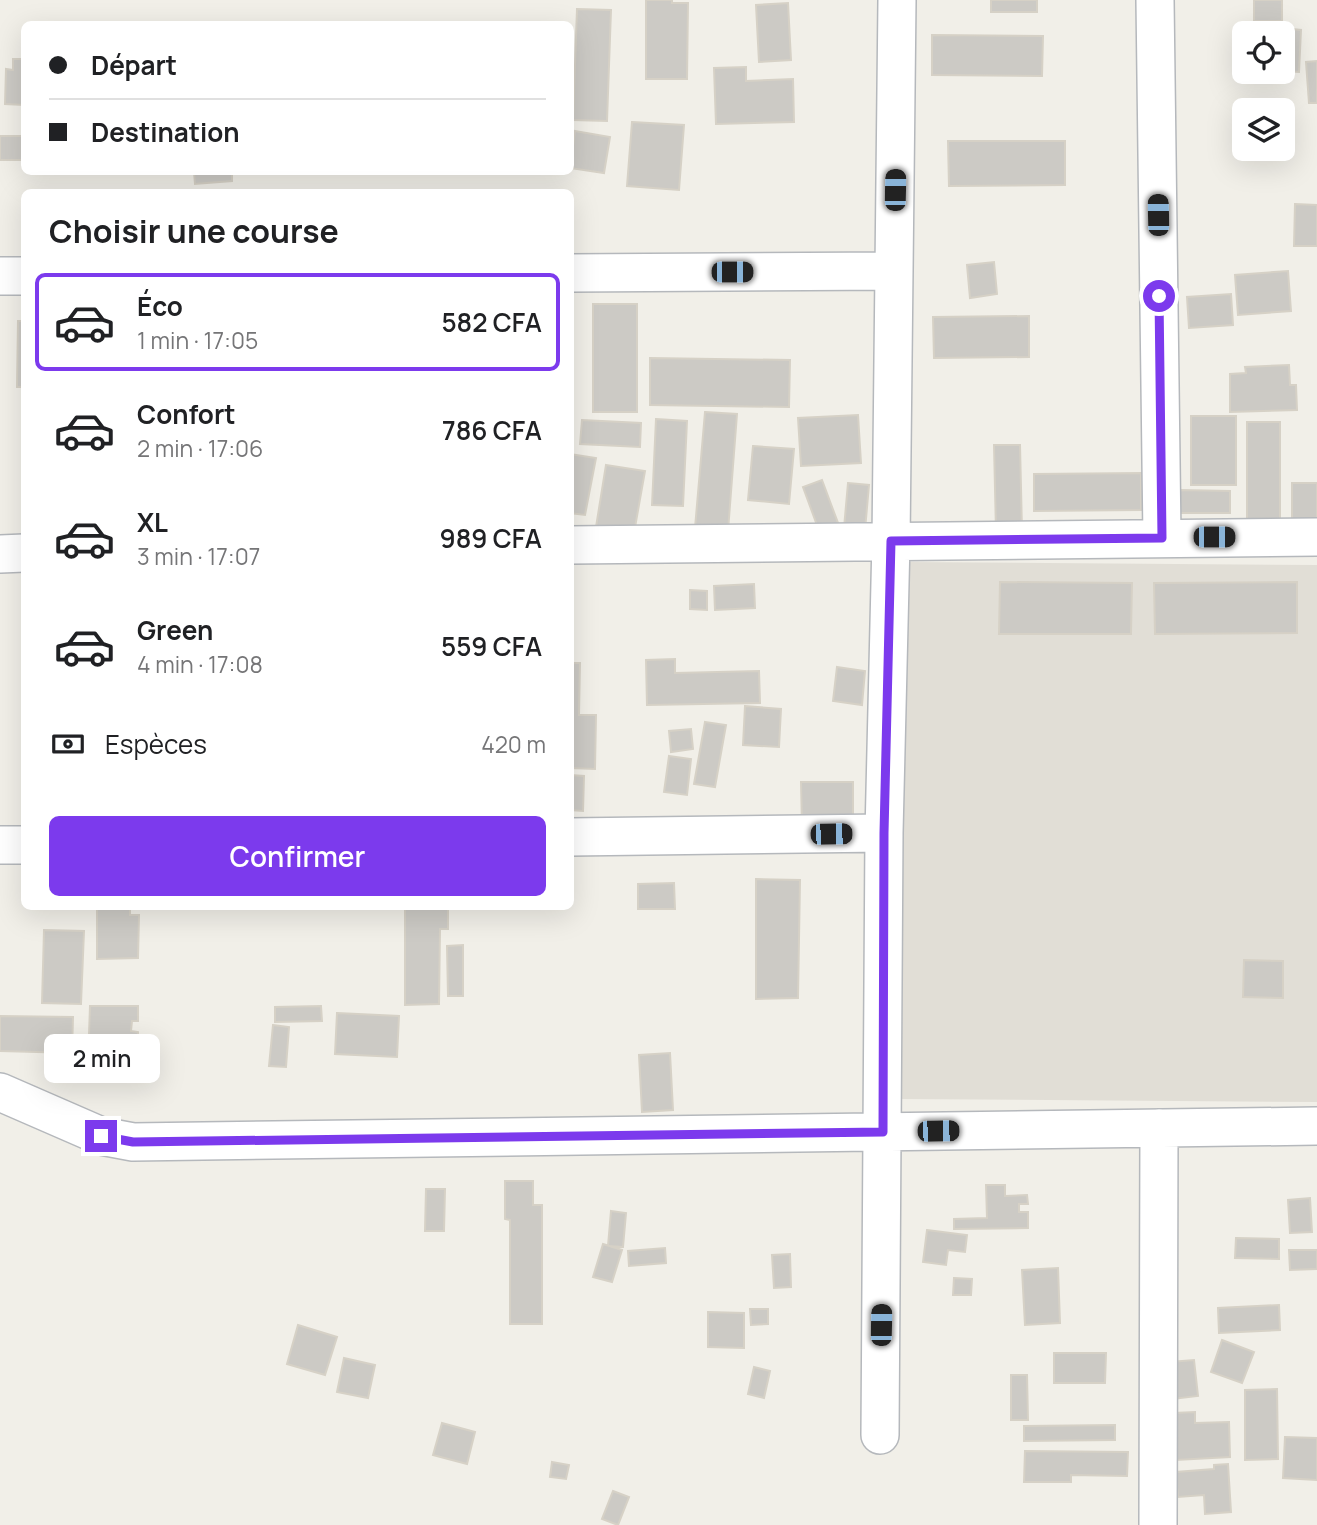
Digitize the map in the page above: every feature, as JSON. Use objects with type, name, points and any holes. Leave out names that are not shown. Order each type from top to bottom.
[{"type":"street","points":[[880,1435],[884,833],[891,541],[897,0]]},
{"type":"street","points":[[1155,0],[1162,538]]},
{"type":"street","points":[[574,273],[894,271]]},
{"type":"street","points":[[0,276],[21,276]]},
{"type":"street","points":[[574,545],[1317,537]]},
{"type":"street","points":[[0,554],[21,553]]},
{"type":"street","points":[[574,837],[884,833]]},
{"type":"street","points":[[0,845],[21,845]]},
{"type":"street","points":[[0,1092],[101,1136],[133,1142],[1317,1126]]},
{"type":"street","points":[[1158,1128],[1158,1525]]},
{"type":"shaded area","points":[[904,562],[1317,565],[1317,1102],[898,1099]]},
{"type":"building","points":[[646,0],[688,3],[687,79],[646,79]]},
{"type":"building","points":[[991,0],[1037,0],[1037,12],[991,12]]},
{"type":"building","points":[[1254,0],[1282,0],[1282,21],[1254,21]]},
{"type":"building","points":[[788,3],[791,60],[759,62],[756,5]]},
{"type":"building","points":[[577,9],[611,10],[607,121],[574,120]]},
{"type":"building","points":[[1295,29],[1301,30],[1299,72],[1295,72]]},
{"type":"building","points":[[932,35],[1043,36],[1042,76],[932,75]]},
{"type":"building","points":[[13,59],[21,59],[21,105],[5,104],[6,69],[13,70]]},
{"type":"building","points":[[1317,61],[1317,103],[1309,103],[1306,62]]},
{"type":"building","points":[[746,67],[746,81],[793,79],[794,122],[716,124],[714,68]]},
{"type":"building","points":[[632,122],[684,125],[679,190],[627,186]]},
{"type":"building","points":[[575,131],[610,137],[604,173],[574,169]]},
{"type":"building","points":[[0,136],[21,136],[21,160],[0,160]]},
{"type":"building","points":[[948,141],[1065,141],[1065,185],[949,186]]},
{"type":"building","points":[[194,175],[232,175],[232,181],[195,184]]},
{"type":"building","points":[[1295,204],[1317,205],[1317,246],[1294,246]]},
{"type":"building","points":[[994,262],[997,294],[970,298],[967,265]]},
{"type":"building","points":[[1288,271],[1291,311],[1238,315],[1235,275]]},
{"type":"building","points":[[1231,294],[1233,325],[1189,328],[1187,297]]},
{"type":"building","points":[[593,304],[637,304],[637,412],[593,412]]},
{"type":"building","points":[[1029,316],[1029,357],[934,358],[933,317]]},
{"type":"building","points":[[18,321],[21,321],[21,387],[17,387]]},
{"type":"building","points":[[650,358],[790,360],[789,407],[650,405]]},
{"type":"building","points":[[1289,365],[1290,385],[1296,385],[1297,410],[1230,412],[1230,374],[1246,373],[1245,367]]},
{"type":"building","points":[[705,412],[737,414],[728,531],[695,528]]},
{"type":"building","points":[[858,415],[861,463],[801,466],[798,418]]},
{"type":"building","points":[[1191,416],[1236,416],[1236,485],[1191,485]]},
{"type":"building","points":[[656,419],[687,421],[683,506],[652,505]]},
{"type":"building","points":[[582,420],[641,423],[640,447],[580,444]]},
{"type":"building","points":[[1247,422],[1280,422],[1280,523],[1247,523]]},
{"type":"building","points":[[994,445],[1020,445],[1022,531],[996,532]]},
{"type":"building","points":[[753,446],[794,449],[789,504],[748,500]]},
{"type":"building","points":[[574,455],[596,458],[585,515],[574,514]]},
{"type":"building","points":[[606,465],[645,471],[634,533],[596,527]]},
{"type":"building","points":[[1141,473],[1141,510],[1034,511],[1034,474]]},
{"type":"building","points":[[822,480],[841,531],[822,539],[803,487]]},
{"type":"building","points":[[848,483],[869,485],[865,530],[844,528]]},
{"type":"building","points":[[1292,483],[1317,483],[1317,520],[1292,520]]},
{"type":"building","points":[[1180,490],[1230,491],[1230,513],[1180,513]]},
{"type":"building","points":[[1000,582],[1132,583],[1131,634],[999,634]]},
{"type":"building","points":[[1297,582],[1297,633],[1155,634],[1154,583]]},
{"type":"building","points":[[754,584],[755,608],[715,610],[714,586]]},
{"type":"building","points":[[690,590],[707,591],[707,610],[690,609]]},
{"type":"building","points":[[675,659],[675,673],[759,671],[760,703],[647,705],[646,660]]},
{"type":"building","points":[[574,663],[580,663],[579,715],[596,715],[595,769],[574,768]]},
{"type":"building","points":[[837,667],[865,671],[862,705],[833,701]]},
{"type":"building","points":[[745,706],[781,709],[779,747],[743,745]]},
{"type":"building","points":[[705,722],[726,725],[715,787],[694,784]]},
{"type":"building","points":[[691,729],[693,749],[671,752],[669,731]]},
{"type":"building","points":[[669,756],[691,759],[687,795],[664,792]]},
{"type":"building","points":[[574,775],[584,776],[583,811],[574,810]]},
{"type":"building","points":[[801,782],[853,782],[853,825],[802,826]]},
{"type":"building","points":[[756,879],[800,880],[798,998],[756,999]]},
{"type":"building","points":[[674,883],[675,909],[638,909],[638,884]]},
{"type":"building","points":[[97,910],[130,910],[130,915],[139,915],[138,958],[97,959]]},
{"type":"building","points":[[405,910],[448,910],[448,929],[440,929],[439,1004],[405,1005]]},
{"type":"building","points":[[44,930],[84,931],[81,1004],[42,1003]]},
{"type":"building","points":[[463,945],[463,996],[448,996],[447,946]]},
{"type":"building","points":[[1244,960],[1283,961],[1283,998],[1243,997]]},
{"type":"building","points":[[90,1006],[138,1006],[138,1021],[132,1021],[131,1031],[138,1032],[137,1065],[88,1064]]},
{"type":"building","points":[[321,1006],[322,1021],[275,1022],[275,1007]]},
{"type":"building","points":[[337,1013],[399,1016],[397,1057],[335,1054]]},
{"type":"building","points":[[0,1016],[73,1017],[72,1053],[0,1051]]},
{"type":"building","points":[[273,1025],[289,1027],[286,1067],[269,1066]]},
{"type":"building","points":[[670,1053],[673,1110],[642,1112],[639,1055]]},
{"type":"building","points":[[505,1181],[533,1181],[533,1205],[542,1205],[542,1324],[510,1324],[510,1220],[505,1219]]},
{"type":"building","points":[[986,1185],[1005,1185],[1005,1196],[1027,1195],[1028,1204],[1019,1204],[1019,1212],[1028,1212],[1028,1228],[954,1229],[954,1219],[987,1218]]},
{"type":"building","points":[[426,1189],[445,1189],[444,1231],[425,1231]]},
{"type":"building","points":[[1310,1198],[1312,1232],[1290,1233],[1288,1200]]},
{"type":"building","points":[[611,1211],[626,1213],[623,1247],[608,1246]]},
{"type":"building","points":[[927,1230],[967,1235],[965,1252],[948,1250],[946,1265],[923,1262]]},
{"type":"building","points":[[1236,1238],[1279,1239],[1279,1259],[1235,1258]]},
{"type":"building","points":[[603,1244],[622,1250],[612,1282],[593,1277]]},
{"type":"building","points":[[665,1248],[666,1263],[629,1266],[628,1251]]},
{"type":"building","points":[[1289,1250],[1317,1250],[1317,1269],[1290,1270]]},
{"type":"building","points":[[790,1254],[791,1287],[774,1288],[772,1255]]},
{"type":"building","points":[[1058,1268],[1060,1323],[1025,1325],[1022,1270]]},
{"type":"building","points":[[954,1278],[972,1279],[971,1295],[953,1295]]},
{"type":"building","points":[[1279,1305],[1280,1330],[1219,1333],[1218,1308]]},
{"type":"building","points":[[750,1309],[768,1309],[768,1324],[751,1325]]},
{"type":"building","points":[[708,1312],[744,1313],[744,1348],[708,1347]]},
{"type":"building","points":[[298,1325],[337,1337],[325,1375],[287,1364]]},
{"type":"building","points":[[1222,1340],[1254,1352],[1242,1383],[1211,1372]]},
{"type":"building","points":[[1054,1353],[1106,1353],[1105,1383],[1054,1383]]},
{"type":"building","points":[[344,1358],[375,1365],[368,1398],[337,1392]]},
{"type":"building","points":[[1194,1360],[1198,1396],[1173,1399],[1170,1362]]},
{"type":"building","points":[[754,1367],[770,1371],[764,1398],[748,1394]]},
{"type":"building","points":[[1011,1375],[1027,1375],[1028,1420],[1011,1420]]},
{"type":"building","points":[[1277,1389],[1278,1459],[1245,1460],[1245,1390]]},
{"type":"building","points":[[1195,1412],[1195,1423],[1229,1422],[1230,1457],[1176,1460],[1174,1413]]},
{"type":"building","points":[[442,1423],[475,1432],[467,1464],[433,1455]]},
{"type":"building","points":[[1115,1425],[1115,1440],[1024,1441],[1024,1426]]},
{"type":"building","points":[[1285,1437],[1317,1438],[1317,1480],[1283,1478]]},
{"type":"building","points":[[1025,1451],[1128,1452],[1127,1476],[1071,1475],[1071,1482],[1024,1482]]},
{"type":"building","points":[[552,1462],[569,1465],[566,1479],[550,1477]]},
{"type":"building","points":[[1228,1464],[1231,1512],[1205,1514],[1204,1495],[1178,1497],[1176,1472],[1214,1469],[1214,1465]]},
{"type":"building","points":[[613,1491],[629,1497],[618,1525],[602,1519]]},
{"type":"route","points":[[101,1136],[133,1142],[883,1132],[884,833],[891,541],[1162,538],[1159,296]]}]
